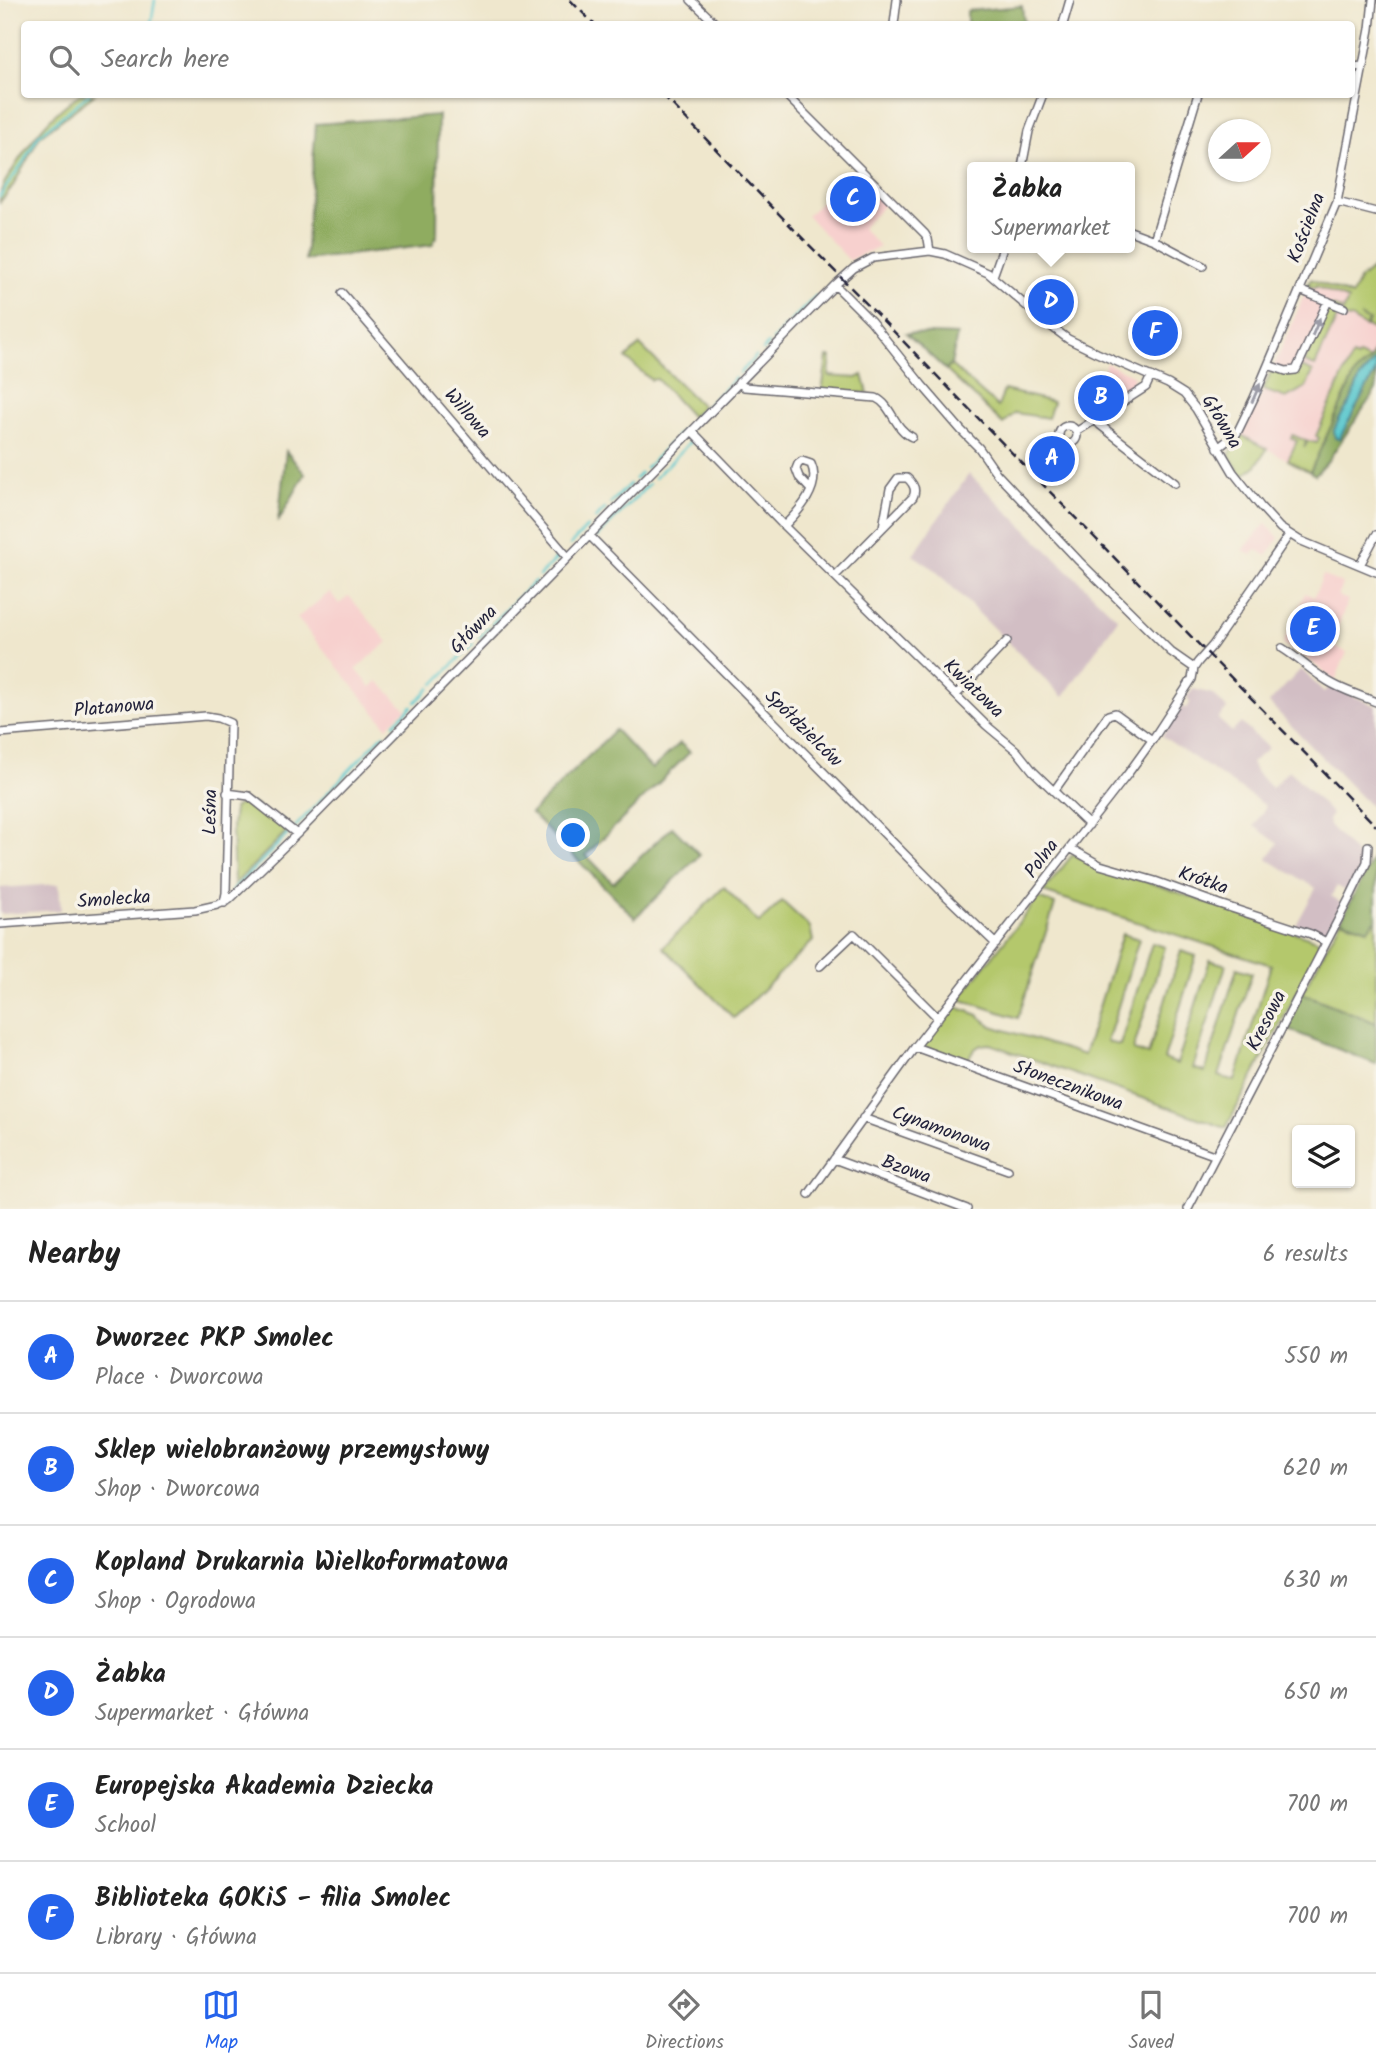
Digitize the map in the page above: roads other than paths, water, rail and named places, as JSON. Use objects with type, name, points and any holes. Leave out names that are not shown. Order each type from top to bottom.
[{"type":"street","points":[[691,0],[713,21]]},
{"type":"street","points":[[894,21],[897,0]]},
{"type":"street","points":[[1064,21],[1070,0]]},
{"type":"street","name":"Kościelna","points":[[1219,448],[1237,433],[1337,202],[1370,29],[1373,0]]},
{"type":"street","points":[[1355,67],[1363,66]]},
{"type":"street","points":[[789,98],[925,234],[930,251]]},
{"type":"street","points":[[1023,162],[1029,131],[1041,98]]},
{"type":"street","points":[[1154,240],[1197,98]]},
{"type":"street","points":[[1337,202],[1376,212]]},
{"type":"street","points":[[1135,233],[1203,266]]},
{"type":"street","name":"Główna","points":[[227,901],[297,834],[835,285],[854,268],[873,258],[930,251],[945,254],[993,276],[1061,334],[1168,384],[1188,397],[1248,492],[1271,520],[1289,535],[1376,572]]},
{"type":"street","points":[[993,276],[1001,253]]},
{"type":"street","points":[[835,285],[871,321],[997,474],[1171,652],[1194,668]]},
{"type":"street","points":[[1300,290],[1344,308]]},
{"type":"street","name":"Willowa","points":[[342,293],[568,557]]},
{"type":"street","points":[[1268,365],[1290,372],[1299,367],[1328,301]]},
{"type":"street","points":[[1076,432],[1146,387],[1151,376]]},
{"type":"street","points":[[739,382],[744,387],[876,398],[883,402],[901,430],[912,438]]},
{"type":"street","points":[[1096,420],[1175,483]]},
{"type":"street","name":"Kwiatowa","points":[[692,431],[784,526],[1017,751],[1088,825]]},
{"type":"street","points":[[835,576],[883,527],[915,494],[914,485],[907,478],[898,478],[892,484],[883,527]]},
{"type":"street","points":[[784,526],[804,506],[810,489]]},
{"type":"street","name":"Spółdzielców","points":[[589,535],[996,944]]},
{"type":"street","name":"Polna","points":[[809,1194],[915,1046],[1152,740],[1192,679],[1194,668],[1289,535]]},
{"type":"street","points":[[1360,565],[1376,535]]},
{"type":"street","points":[[956,695],[1007,641]]},
{"type":"street","points":[[1282,648],[1332,684],[1376,702]]},
{"type":"street","points":[[1054,791],[1108,715],[1115,713],[1152,740]]},
{"type":"street","name":"Platanowa","points":[[0,733],[206,716],[230,723]]},
{"type":"street","name":"Leśna","points":[[227,901],[230,723]]},
{"type":"street","points":[[227,793],[248,796],[297,834]]},
{"type":"street","name":"Kresowa","points":[[1188,1209],[1367,862],[1368,846]]},
{"type":"street","name":"Krótka","points":[[1070,848],[1100,865],[1311,934],[1326,942]]},
{"type":"street","name":"Smolecka","points":[[0,924],[195,910],[227,901]]},
{"type":"street","points":[[820,966],[854,934],[938,1018]]},
{"type":"street","name":"Słonecznikowa","points":[[915,1046],[1211,1154]]},
{"type":"street","name":"Cynamonowa","points":[[863,1118],[1008,1170]]},
{"type":"street","name":"Bzowa","points":[[834,1159],[967,1209]]},
{"type":"water","points":[[1376,359],[1376,371],[1339,439],[1335,438],[1334,430],[1350,403],[1360,378]]},
{"type":"waterway","points":[[152,21],[155,0]]},
{"type":"waterway","points":[[0,196],[39,135],[84,98]]},
{"type":"waterway","points":[[790,322],[816,296]]},
{"type":"waterway","points":[[773,340],[785,327]]},
{"type":"waterway","points":[[763,350],[768,344]]},
{"type":"waterway","points":[[740,373],[756,356]]},
{"type":"waterway","points":[[694,419],[735,378]]},
{"type":"waterway","points":[[676,437],[690,424]]},
{"type":"waterway","points":[[646,468],[671,442]]},
{"type":"waterway","points":[[667,466],[690,442]]},
{"type":"waterway","points":[[655,478],[665,467]]},
{"type":"waterway","points":[[635,479],[641,473]]},
{"type":"waterway","points":[[610,504],[630,484]]},
{"type":"waterway","points":[[597,537],[649,484]]},
{"type":"waterway","points":[[595,519],[605,509]]},
{"type":"waterway","points":[[570,545],[588,526]]},
{"type":"waterway","points":[[539,576],[558,557]]},
{"type":"waterway","points":[[492,624],[535,581]]},
{"type":"waterway","points":[[479,638],[489,627]]},
{"type":"waterway","points":[[434,684],[473,644]]},
{"type":"waterway","points":[[416,702],[430,688]]},
{"type":"waterway","points":[[394,724],[412,706]]},
{"type":"waterway","points":[[295,827],[384,734]]},
{"type":"waterway","points":[[232,891],[288,834]]},
{"type":"railway","points":[[570,0],[591,21]]},
{"type":"railway","points":[[666,98],[1376,826]]},
{"type":"place","name":"Kopland Drukarnia Wielkoformatowa","points":[[853,199]]},
{"type":"place","name":"Żabka","points":[[1051,302]]},
{"type":"place","name":"Biblioteka GOKiS - filia Smolec","points":[[1155,333]]},
{"type":"place","name":"Sklep wielobranżowy przemysłowy","points":[[1101,398]]},
{"type":"place","name":"Dworzec PKP Smolec","points":[[1052,459]]},
{"type":"place","name":"Europejska Akademia Dziecka","points":[[1313,629]]}]
